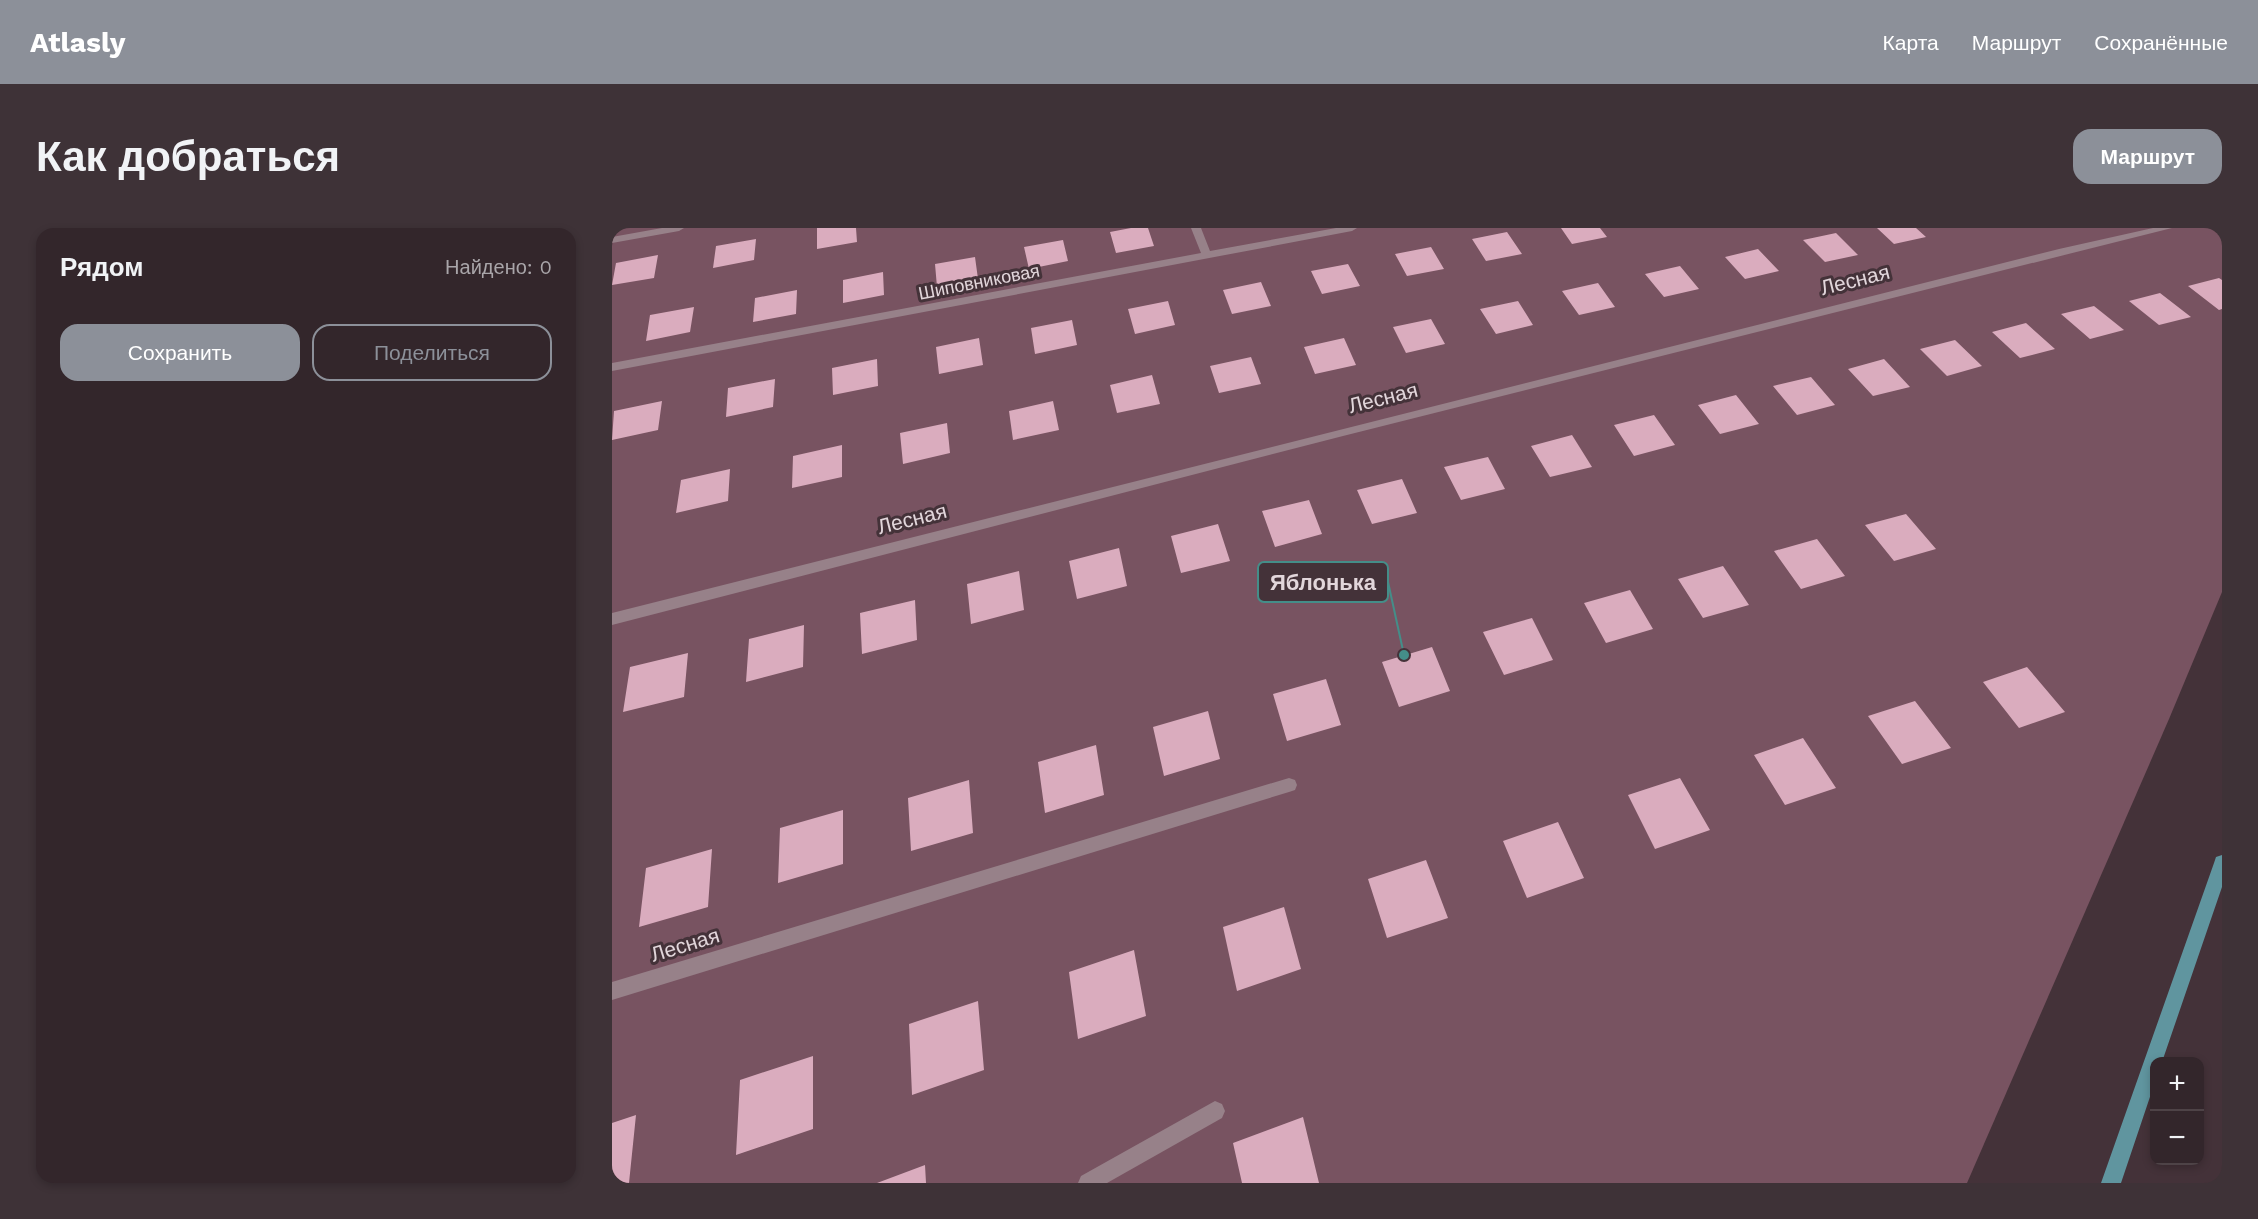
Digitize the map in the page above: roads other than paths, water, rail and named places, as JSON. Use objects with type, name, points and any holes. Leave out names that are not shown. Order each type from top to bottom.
[{"type":"main road","points":[[2111,1183],[2222,863]]},
{"type":"street","points":[[612,240],[679,228]]},
{"type":"street","points":[[1196,228],[1207,256]]},
{"type":"street","name":"Шиповниковая","points":[[612,367],[1352,228]]},
{"type":"street","name":"Лесная","points":[[612,619],[1355,429],[2047,255],[2167,228]]},
{"type":"street","name":"Лесная","points":[[612,991],[1288,785]]},
{"type":"street","points":[[1088,1183],[1215,1111]]},
{"type":"place","name":"Яблонька","points":[[1404,655]]}]
